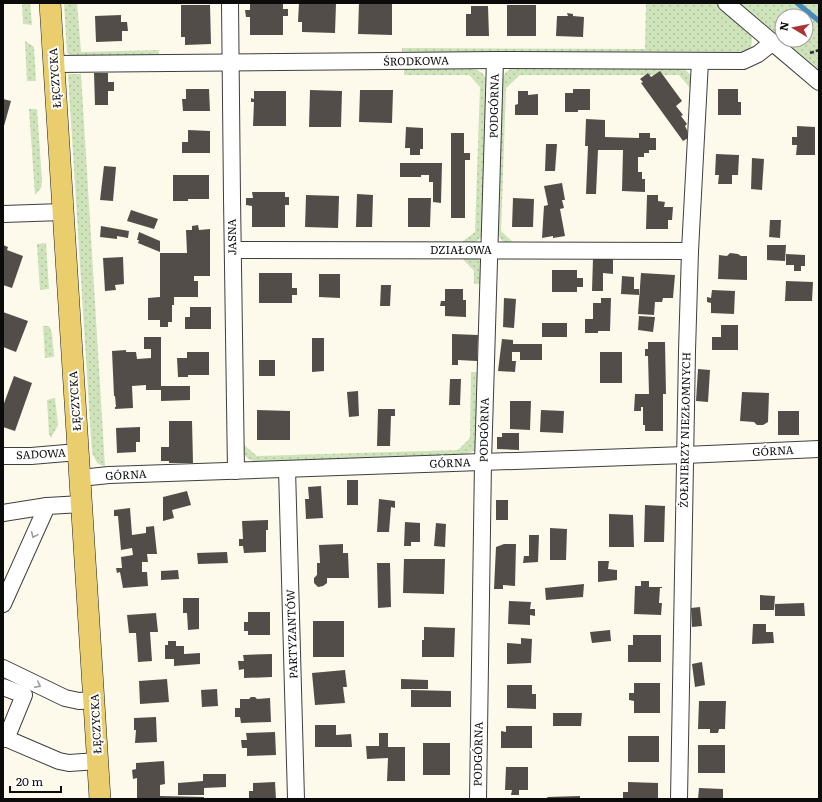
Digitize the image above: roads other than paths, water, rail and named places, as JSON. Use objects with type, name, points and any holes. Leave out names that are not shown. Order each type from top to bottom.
[{"type":"main road","name":"ŁĘCZYCKA","points":[[50,3],[95,700],[100,799]]},
{"type":"street","name":"JASNA","points":[[230,3],[236,471]]},
{"type":"street","points":[[726,3],[819,82]]},
{"type":"street","name":"ŚRODKOWA","points":[[54,64],[495,60],[743,61],[758,54],[772,43]]},
{"type":"street","name":"PODGÓRNA","points":[[478,799],[483,462],[495,60]]},
{"type":"street","name":"ŻOŁNIERZY NIEZŁOMNYCH","points":[[679,799],[690,251],[700,61]]},
{"type":"street","points":[[3,214],[63,212]]},
{"type":"street","name":"DZIAŁOWA","points":[[233,250],[690,251]]},
{"type":"street","name":"GÓRNA","points":[[80,478],[109,475],[819,449]]},
{"type":"street","name":"SADOWA","points":[[3,456],[31,456],[78,452]]},
{"type":"street","name":"PARTYZANTÓW","points":[[287,469],[296,799]]},
{"type":"street","points":[[3,513],[47,506],[82,504]]},
{"type":"street","points":[[3,604],[47,506]]},
{"type":"street","points":[[3,668],[65,698],[79,701],[95,700]]},
{"type":"street","points":[[3,687],[24,695],[4,738],[59,761],[69,763],[98,761]]},
{"type":"waterway","points":[[797,3],[819,21]]}]
